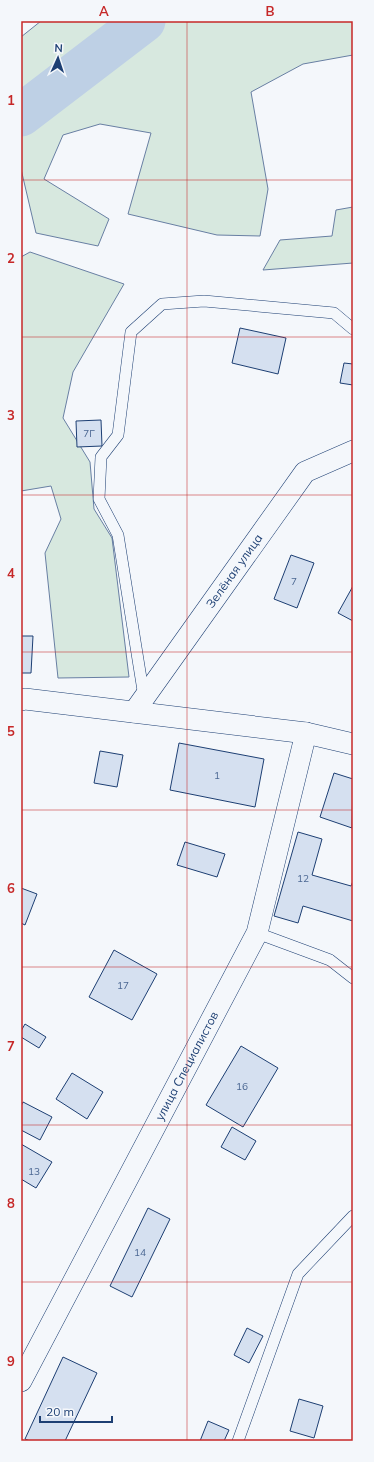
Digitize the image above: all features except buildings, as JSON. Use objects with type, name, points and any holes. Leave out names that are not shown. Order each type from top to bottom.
[{"type":"street","name":"Зелёная улица","points":[[139,705],[305,472],[353,451]]},
{"type":"street","points":[[21,700],[139,705],[306,733],[353,744]]},
{"type":"street","name":"улица Специалистов","points":[[21,1381],[256,933],[306,733]]},
{"type":"lane","points":[[139,705],[118,535],[99,499],[101,457],[118,435],[131,332],[162,304],[204,301],[334,313],[353,329]]},
{"type":"lane","points":[[256,933],[330,960],[353,978]]},
{"type":"lane","points":[[238,1441],[298,1274],[353,1216]]},
{"type":"shaded area","points":[[41,21],[353,21],[353,55],[303,64],[251,92],[268,189],[260,236],[217,235],[128,214],[151,133],[100,124],[63,135],[44,179],[109,219],[98,246],[36,233],[21,169],[21,37]]},
{"type":"shaded area","points":[[353,207],[353,263],[263,270],[280,240],[332,236],[336,210]]},
{"type":"shaded area","points":[[30,252],[124,284],[73,372],[63,418],[90,462],[94,509],[112,538],[129,677],[58,678],[45,553],[61,519],[51,486],[21,491],[21,257]]},
{"type":"waterway","points":[[21,115],[144,21]]}]
